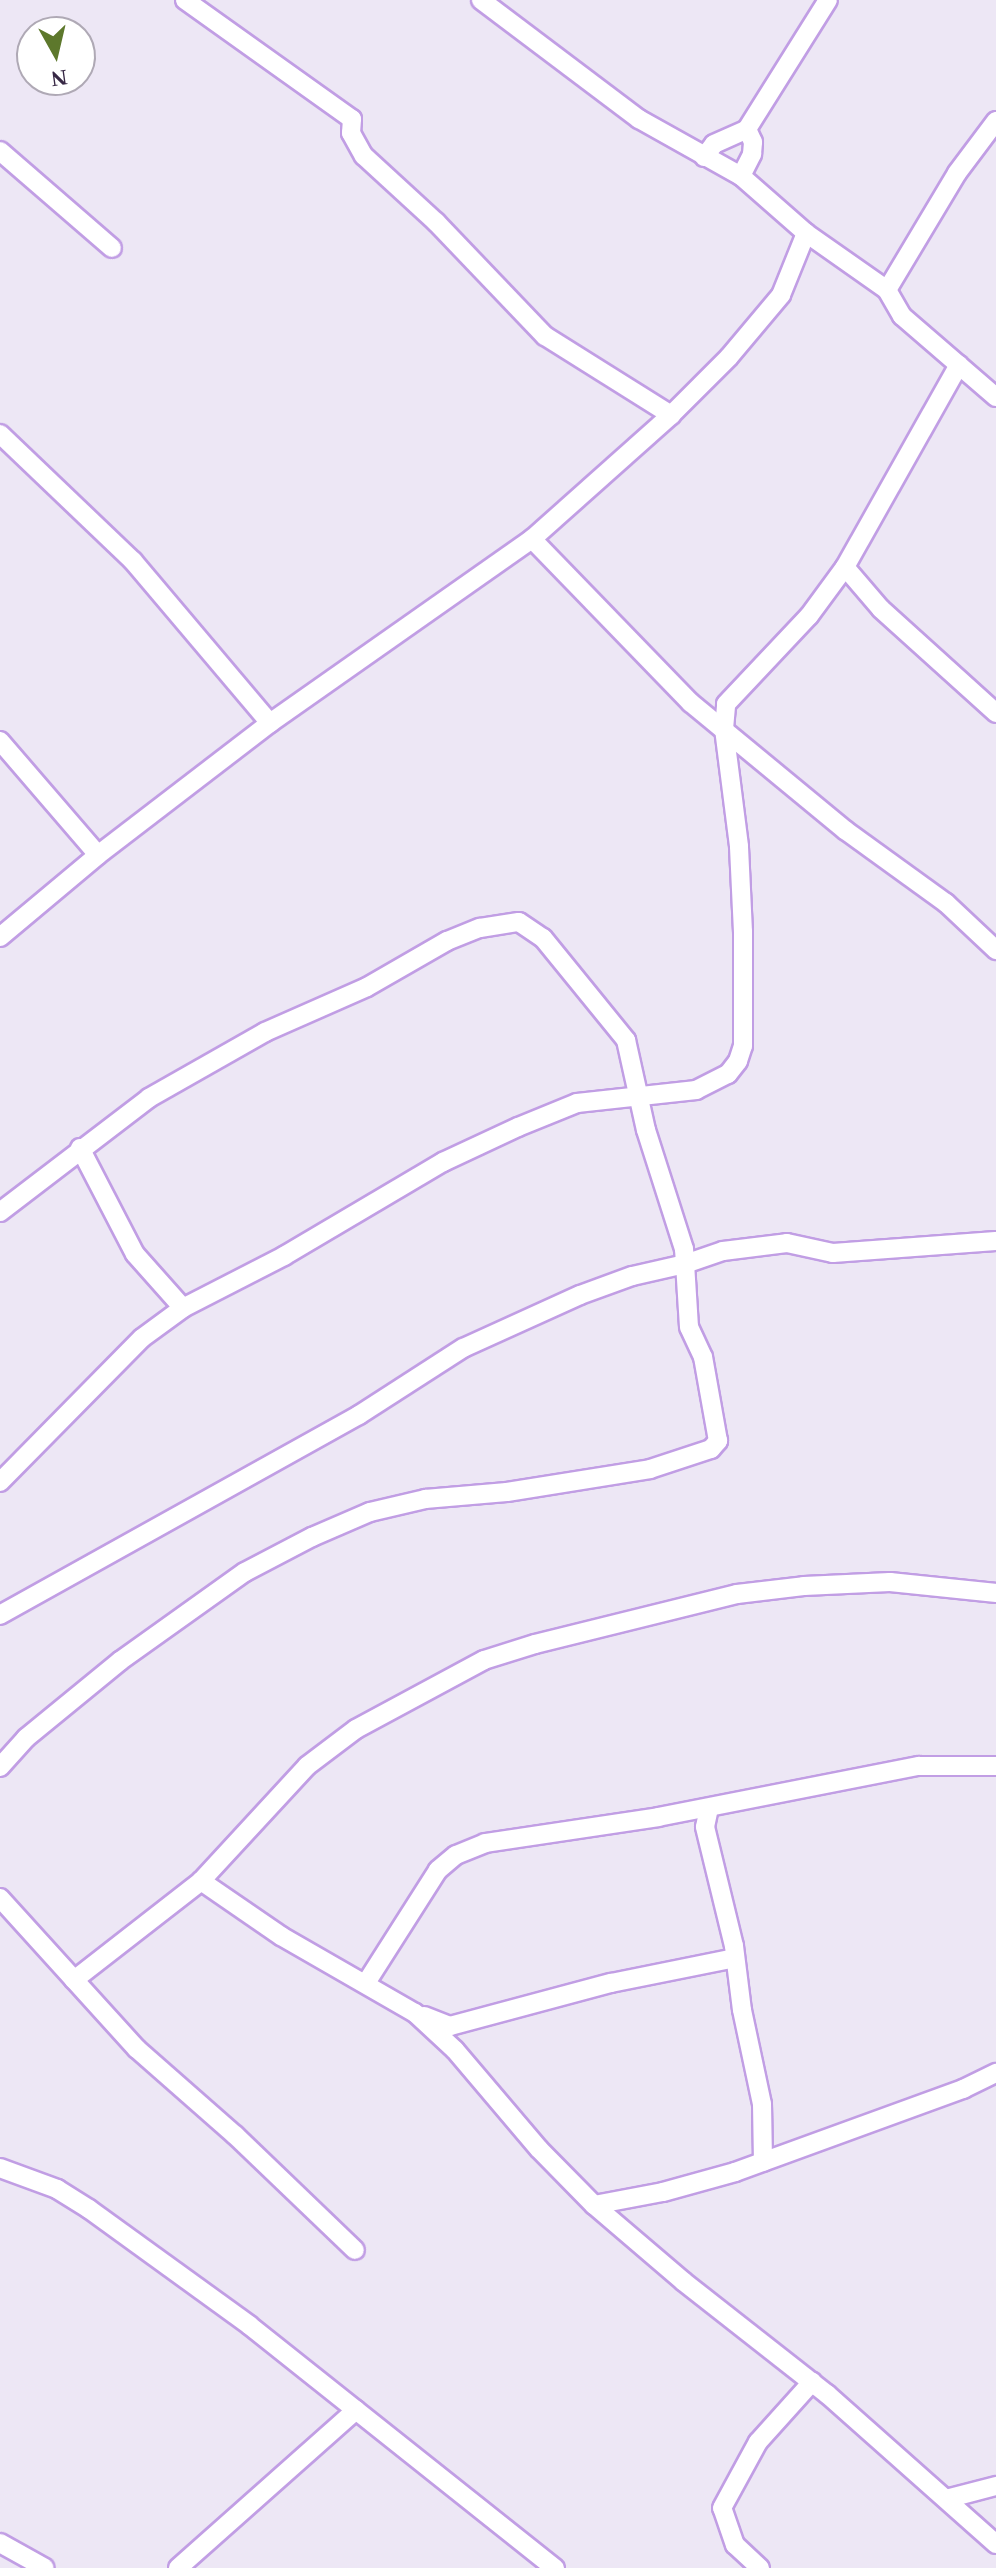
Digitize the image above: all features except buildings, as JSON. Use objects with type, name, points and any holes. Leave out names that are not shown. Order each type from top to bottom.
[{"type":"street","points":[[185,0],[352,119],[351,133],[364,156],[436,222],[545,336],[671,415]]},
{"type":"street","points":[[481,0],[639,119],[741,176],[806,233],[887,290],[902,316],[996,397]]},
{"type":"street","points":[[704,157],[714,144],[747,129],[828,0]]},
{"type":"street","points":[[887,290],[957,173],[996,121]]},
{"type":"street","points":[[741,176],[752,154],[753,142],[747,129]]},
{"type":"street","points":[[0,151],[112,248]]},
{"type":"street","points":[[0,937],[98,855],[270,723],[532,539],[671,415],[729,357],[781,295],[806,233]]},
{"type":"street","points":[[0,1482],[142,1338],[183,1308],[284,1256],[456,1156],[577,1103],[696,1090],[728,1074],[738,1061],[743,1046],[739,846],[724,729],[726,704],[735,691],[775,655],[845,567],[959,365]]},
{"type":"street","points":[[0,434],[133,561],[270,723]]},
{"type":"street","points":[[532,539],[691,703],[845,830],[946,903],[996,950]]},
{"type":"street","points":[[845,567],[881,609],[996,713]]},
{"type":"street","points":[[0,741],[98,855]]},
{"type":"street","points":[[0,1212],[149,1098],[265,1032],[367,987],[447,941],[508,922],[527,924],[543,938],[626,1040],[652,1154],[684,1249],[689,1327],[703,1357],[718,1441],[711,1449],[650,1469],[507,1492],[425,1499],[370,1512],[312,1537],[245,1572],[120,1661],[26,1738],[0,1767]]},
{"type":"street","points":[[80,1148],[135,1254],[183,1308]]},
{"type":"street","points":[[0,1615],[359,1415],[463,1348],[580,1295],[632,1276],[685,1264],[723,1251],[787,1243],[833,1253],[996,1241]]},
{"type":"street","points":[[74,1980],[201,1881],[307,1766],[356,1729],[484,1660],[535,1644],[737,1594],[804,1586],[890,1582],[996,1593]]},
{"type":"street","points":[[366,1983],[438,1870],[456,1855],[485,1843],[709,1808],[919,1766],[996,1766]]},
{"type":"street","points":[[709,1808],[705,1827],[735,1958],[762,2104],[763,2162]]},
{"type":"street","points":[[201,1881],[281,1936],[415,2013],[450,2026],[611,1983],[735,1958]]},
{"type":"street","points":[[0,1898],[137,2049],[235,2135],[355,2250]]},
{"type":"street","points":[[415,2013],[455,2050],[539,2149],[594,2205],[684,2282],[812,2382],[996,2544]]},
{"type":"street","points":[[594,2205],[663,2192],[763,2162],[963,2089],[996,2073]]},
{"type":"street","points":[[0,2168],[57,2189],[89,2209],[249,2325],[555,2568]]},
{"type":"street","points":[[760,2568],[735,2545],[722,2508],[758,2442],[812,2382]]},
{"type":"street","points":[[178,2568],[356,2410]]},
{"type":"street","points":[[946,2499],[996,2486]]},
{"type":"street","points":[[0,2543],[45,2568]]}]
